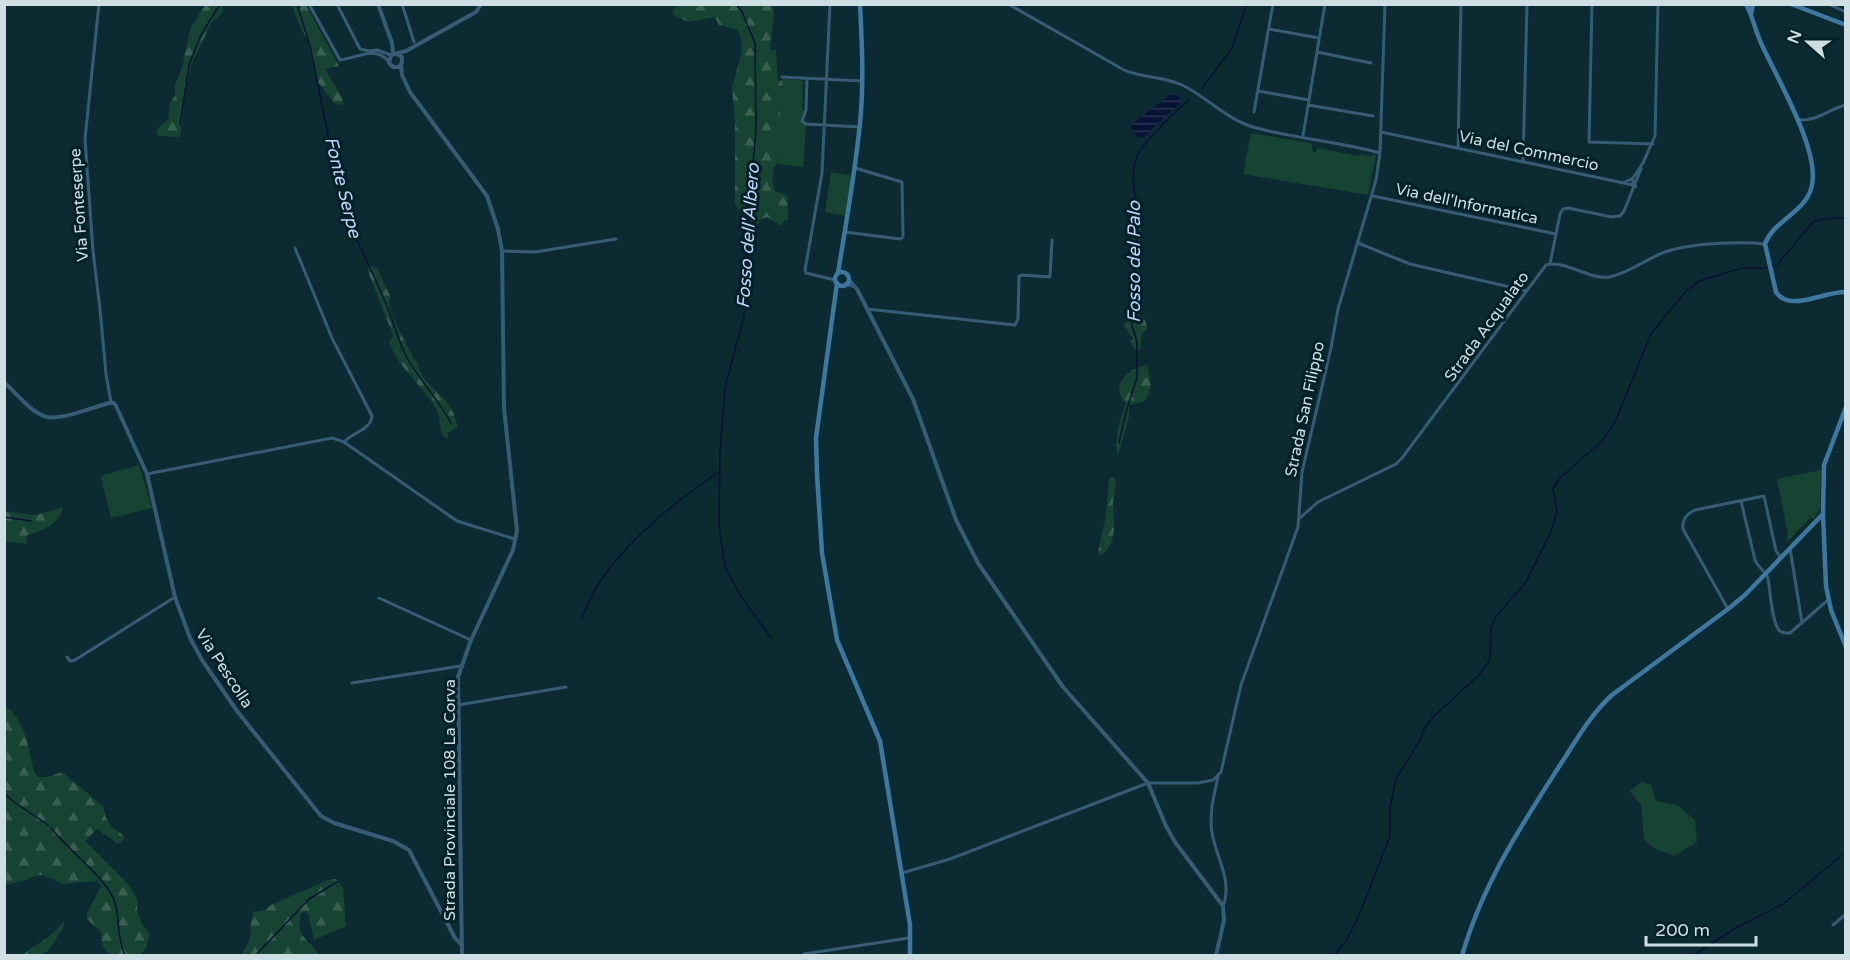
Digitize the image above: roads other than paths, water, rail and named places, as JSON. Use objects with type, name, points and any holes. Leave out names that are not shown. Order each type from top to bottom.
[{"type":"main road","points":[[860,4],[860,128],[816,450],[823,561],[837,639],[880,741],[911,937],[910,956]]},
{"type":"main road","points":[[1746,4],[1759,40],[1795,116],[1804,123],[1803,134],[1813,165],[1812,188],[1803,206],[1774,228],[1765,244],[1776,292],[1780,298],[1788,302],[1795,302],[1845,291]]},
{"type":"main road","points":[[1751,14],[1753,4]]},
{"type":"main road","points":[[1791,4],[1845,26]]},
{"type":"main road","points":[[840,280],[846,273],[842,257]]},
{"type":"main road","points":[[1845,407],[1824,465],[1822,514],[1828,600],[1845,647]]},
{"type":"main road","points":[[1462,956],[1470,927],[1506,850],[1588,722],[1612,695],[1728,609],[1781,558],[1822,514]]},
{"type":"main road","points":[[1815,522],[1823,524]]},
{"type":"main road","points":[[1809,529],[1823,524]]},
{"type":"street","name":"Via Fonteserpe","points":[[99,4],[85,139],[93,251],[111,402]]},
{"type":"street","points":[[309,4],[337,57],[343,60],[378,53],[382,54],[391,67],[398,66],[406,51]]},
{"type":"street","points":[[337,4],[360,49],[357,57]]},
{"type":"street","points":[[378,4],[394,54]]},
{"type":"street","points":[[402,4],[414,42]]},
{"type":"street","points":[[388,61],[394,54],[406,51],[476,12],[481,4]]},
{"type":"street","points":[[830,4],[822,173],[805,270],[808,274],[840,280],[857,289],[913,399],[956,520],[978,563],[1063,687],[1148,783],[1175,842],[1223,906],[1224,920],[1215,956]]},
{"type":"street","points":[[1008,4],[1124,70],[1181,84],[1235,120],[1251,126],[1380,153]]},
{"type":"street","points":[[1254,112],[1273,4]]},
{"type":"street","points":[[1303,136],[1325,4]]},
{"type":"street","name":"Strada San Filippo","points":[[1223,906],[1227,888],[1211,829],[1212,805],[1241,685],[1294,541],[1300,518],[1299,489],[1302,472],[1338,309],[1372,195],[1380,153],[1385,4]]},
{"type":"street","points":[[1458,148],[1461,4]]},
{"type":"street","points":[[1523,162],[1527,4]]},
{"type":"street","points":[[1592,4],[1589,142],[1653,144]]},
{"type":"street","points":[[1639,4],[1701,4]]},
{"type":"street","points":[[1827,4],[1845,12]]},
{"type":"street","points":[[1624,183],[1633,178],[1643,163],[1655,136],[1658,5]]},
{"type":"street","points":[[1269,29],[1320,38]]},
{"type":"street","points":[[360,49],[377,50],[402,57]]},
{"type":"street","points":[[1317,52],[1371,63]]},
{"type":"street","name":"Strada Provinciale 108 La Corva","points":[[398,66],[410,92],[487,196],[498,229],[502,251],[504,408],[517,515],[516,539],[460,666],[458,705],[462,956]]},
{"type":"street","points":[[782,77],[861,81]]},
{"type":"street","points":[[807,79],[806,111],[802,121],[806,124],[860,128]]},
{"type":"street","points":[[1258,92],[1309,100]]},
{"type":"street","points":[[1308,105],[1373,116]]},
{"type":"street","points":[[1804,123],[1845,105]]},
{"type":"street","name":"Via del Commercio","points":[[1381,132],[1634,185]]},
{"type":"street","name":"Via dell'Informatica","points":[[1550,264],[1560,214],[1566,208],[1612,217],[1620,216],[1643,163]]},
{"type":"street","points":[[845,232],[900,239],[903,237],[903,183],[855,168]]},
{"type":"street","points":[[1633,178],[1634,185]]},
{"type":"street","name":"Via dell'Informatica","points":[[1372,195],[1556,234]]},
{"type":"street","points":[[502,251],[535,252],[616,239]]},
{"type":"street","points":[[867,309],[1015,325],[1018,320],[1018,276],[1050,277],[1052,240]]},
{"type":"street","points":[[1358,243],[1410,264],[1527,291]]},
{"type":"street","name":"Strada Acqualato","points":[[1300,518],[1318,502],[1399,461],[1544,268],[1550,264],[1607,277],[1617,275],[1653,256],[1675,249],[1731,243],[1765,244]]},
{"type":"street","points":[[295,248],[332,338],[372,416],[371,424],[367,428],[356,432],[344,442]]},
{"type":"street","points":[[4,382],[37,412],[48,418],[60,417],[111,402]]},
{"type":"street","name":"Via Pescolla","points":[[111,402],[116,406],[147,474],[175,597],[184,625],[202,660],[237,711],[316,812],[328,820],[393,841],[409,850],[454,938],[462,945]]},
{"type":"street","points":[[147,474],[332,438],[344,442],[457,521],[516,539]]},
{"type":"street","points":[[1728,609],[1685,534],[1683,521],[1692,512],[1764,496],[1776,551],[1781,558]]},
{"type":"street","points":[[1742,501],[1755,560],[1766,573],[1778,630],[1790,633],[1828,600]]},
{"type":"street","points":[[1790,548],[1802,623]]},
{"type":"street","points":[[67,657],[75,660],[175,597]]},
{"type":"street","points":[[379,598],[471,640]]},
{"type":"street","points":[[352,683],[460,666]]},
{"type":"street","points":[[458,705],[566,687]]},
{"type":"street","points":[[902,873],[950,859],[1148,783],[1198,783],[1218,777]]},
{"type":"street","points":[[1833,926],[1845,914]]},
{"type":"street","points":[[804,954],[911,937]]},
{"type":"water","points":[[1175,94],[1181,102],[1141,140],[1131,128],[1132,124],[1170,95]]},
{"type":"waterway","name":"Fonte Serpe","points":[[180,125],[189,65],[201,35],[220,4]]},
{"type":"waterway","name":"Fonte Serpe","points":[[297,4],[310,46],[342,204],[382,293],[407,358],[451,423]]},
{"type":"waterway","name":"Fosso dell'Albero","points":[[736,4],[742,12],[755,43],[756,130],[747,235],[747,304],[725,388],[720,451],[719,525],[725,567],[742,598],[771,638]]},
{"type":"waterway","name":"Fosso del Palo","points":[[1202,88],[1231,50],[1247,4]]},
{"type":"waterway","name":"Fosso del Palo","points":[[1119,443],[1137,378],[1137,342],[1132,326],[1137,233],[1133,180],[1135,164],[1146,142],[1190,99]]},
{"type":"waterway","points":[[1334,956],[1346,941],[1358,918],[1390,836],[1390,808],[1396,779],[1420,740],[1425,727],[1478,676],[1490,660],[1491,628],[1496,616],[1525,584],[1551,532],[1557,511],[1553,489],[1559,479],[1603,440],[1615,422],[1651,334],[1686,291],[1699,281],[1742,268],[1764,268],[1777,265],[1812,223],[1823,219],[1846,218]]},
{"type":"waterway","name":"Fosso dell'Albero","points":[[582,618],[600,582],[628,547],[671,507],[719,472]]},
{"type":"waterway","points":[[4,517],[31,521]]},
{"type":"waterway","points":[[4,793],[48,825]]},
{"type":"waterway","points":[[51,828],[95,873],[109,891],[116,908],[125,956]]},
{"type":"waterway","points":[[1692,956],[1734,929],[1783,904],[1846,852]]},
{"type":"waterway","points":[[255,956],[309,899],[337,882]]}]
